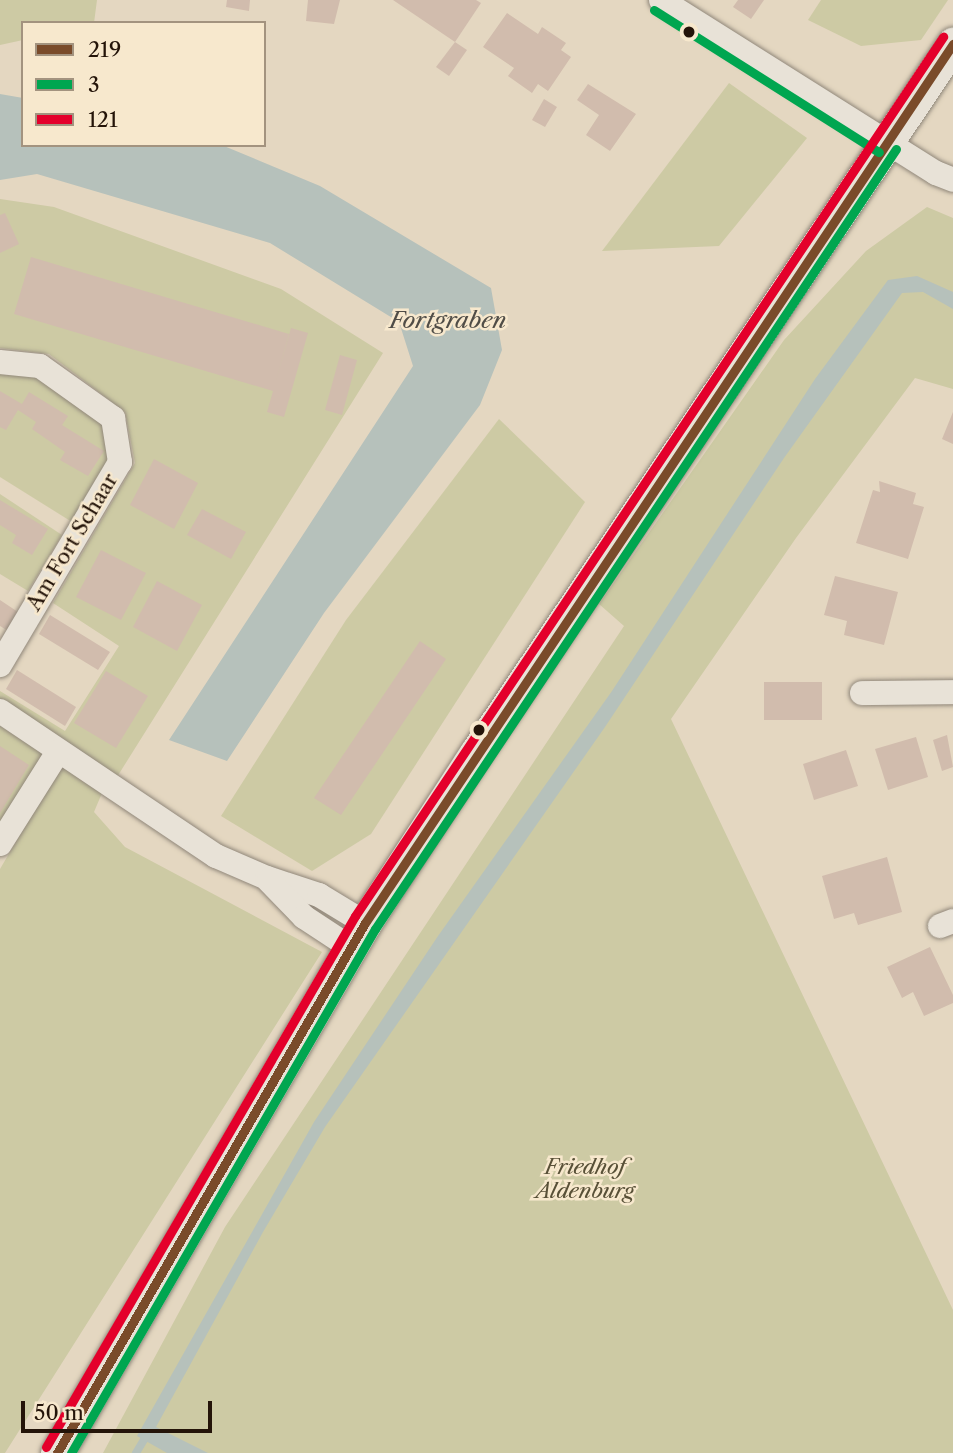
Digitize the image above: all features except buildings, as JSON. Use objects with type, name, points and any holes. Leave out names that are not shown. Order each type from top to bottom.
[{"type":"main road","points":[[57,1453],[358,935],[476,753],[953,44]]},
{"type":"street","points":[[661,0],[886,142],[953,180]]},
{"type":"street","name":"Am Fort Schaar","points":[[0,362],[40,366],[113,418],[120,462],[0,665]]},
{"type":"street","points":[[862,693],[953,692]]},
{"type":"street","points":[[0,711],[216,856],[267,878],[319,895],[358,935]]},
{"type":"street","points":[[0,844],[58,752]]},
{"type":"green space","points":[[0,0],[97,0],[94,21],[21,21],[21,40],[0,45]]},
{"type":"green space","points":[[821,0],[948,0],[921,40],[861,46],[808,20]]},
{"type":"green space","points":[[729,83],[807,138],[719,246],[602,251]]},
{"type":"green space","points":[[0,199],[54,207],[281,289],[383,353],[117,777],[0,699],[0,691],[65,731],[119,646],[53,603],[135,463],[125,412],[49,354],[0,348]]},
{"type":"green space","name":"Friedhof Aldenburg","points":[[927,207],[953,218],[953,389],[915,378],[796,538],[671,719],[953,1310],[953,1453],[103,1453],[225,1227],[624,626],[599,604],[784,340],[866,251]]},
{"type":"green space","points":[[0,371],[36,374],[106,425],[111,458],[72,522],[0,477]]},
{"type":"green space","points":[[499,419],[585,502],[371,834],[312,871],[221,816],[346,620]]},
{"type":"green space","points":[[0,494],[62,535],[28,591],[0,574]]},
{"type":"green space","points":[[0,726],[46,756],[0,827]]},
{"type":"green space","points":[[61,765],[102,793],[94,812],[125,847],[322,952],[5,1453],[0,1453],[0,869]]},
{"type":"water","name":"Fortgraben","points":[[0,94],[21,98],[21,147],[226,147],[320,186],[491,288],[502,350],[480,405],[324,613],[227,761],[169,740],[413,366],[399,322],[270,243],[37,174],[0,180]]},
{"type":"water","points":[[917,276],[953,292],[953,309],[923,292],[902,293],[784,458],[605,727],[325,1127],[263,1232],[156,1427],[208,1453],[167,1453],[137,1436],[314,1122],[438,936],[612,691],[815,379],[888,280]]},
{"type":"waterway","points":[[136,1453],[149,1431]]},
{"type":"transit line","name":"3","points":[[654,10],[879,152]]},
{"type":"transit line","name":"121","points":[[46,1447],[355,916],[943,37]]},
{"type":"transit line","name":"219","points":[[57,1453],[365,923],[953,44]]},
{"type":"transit line","name":"3","points":[[71,1453],[375,929],[896,149]]}]
